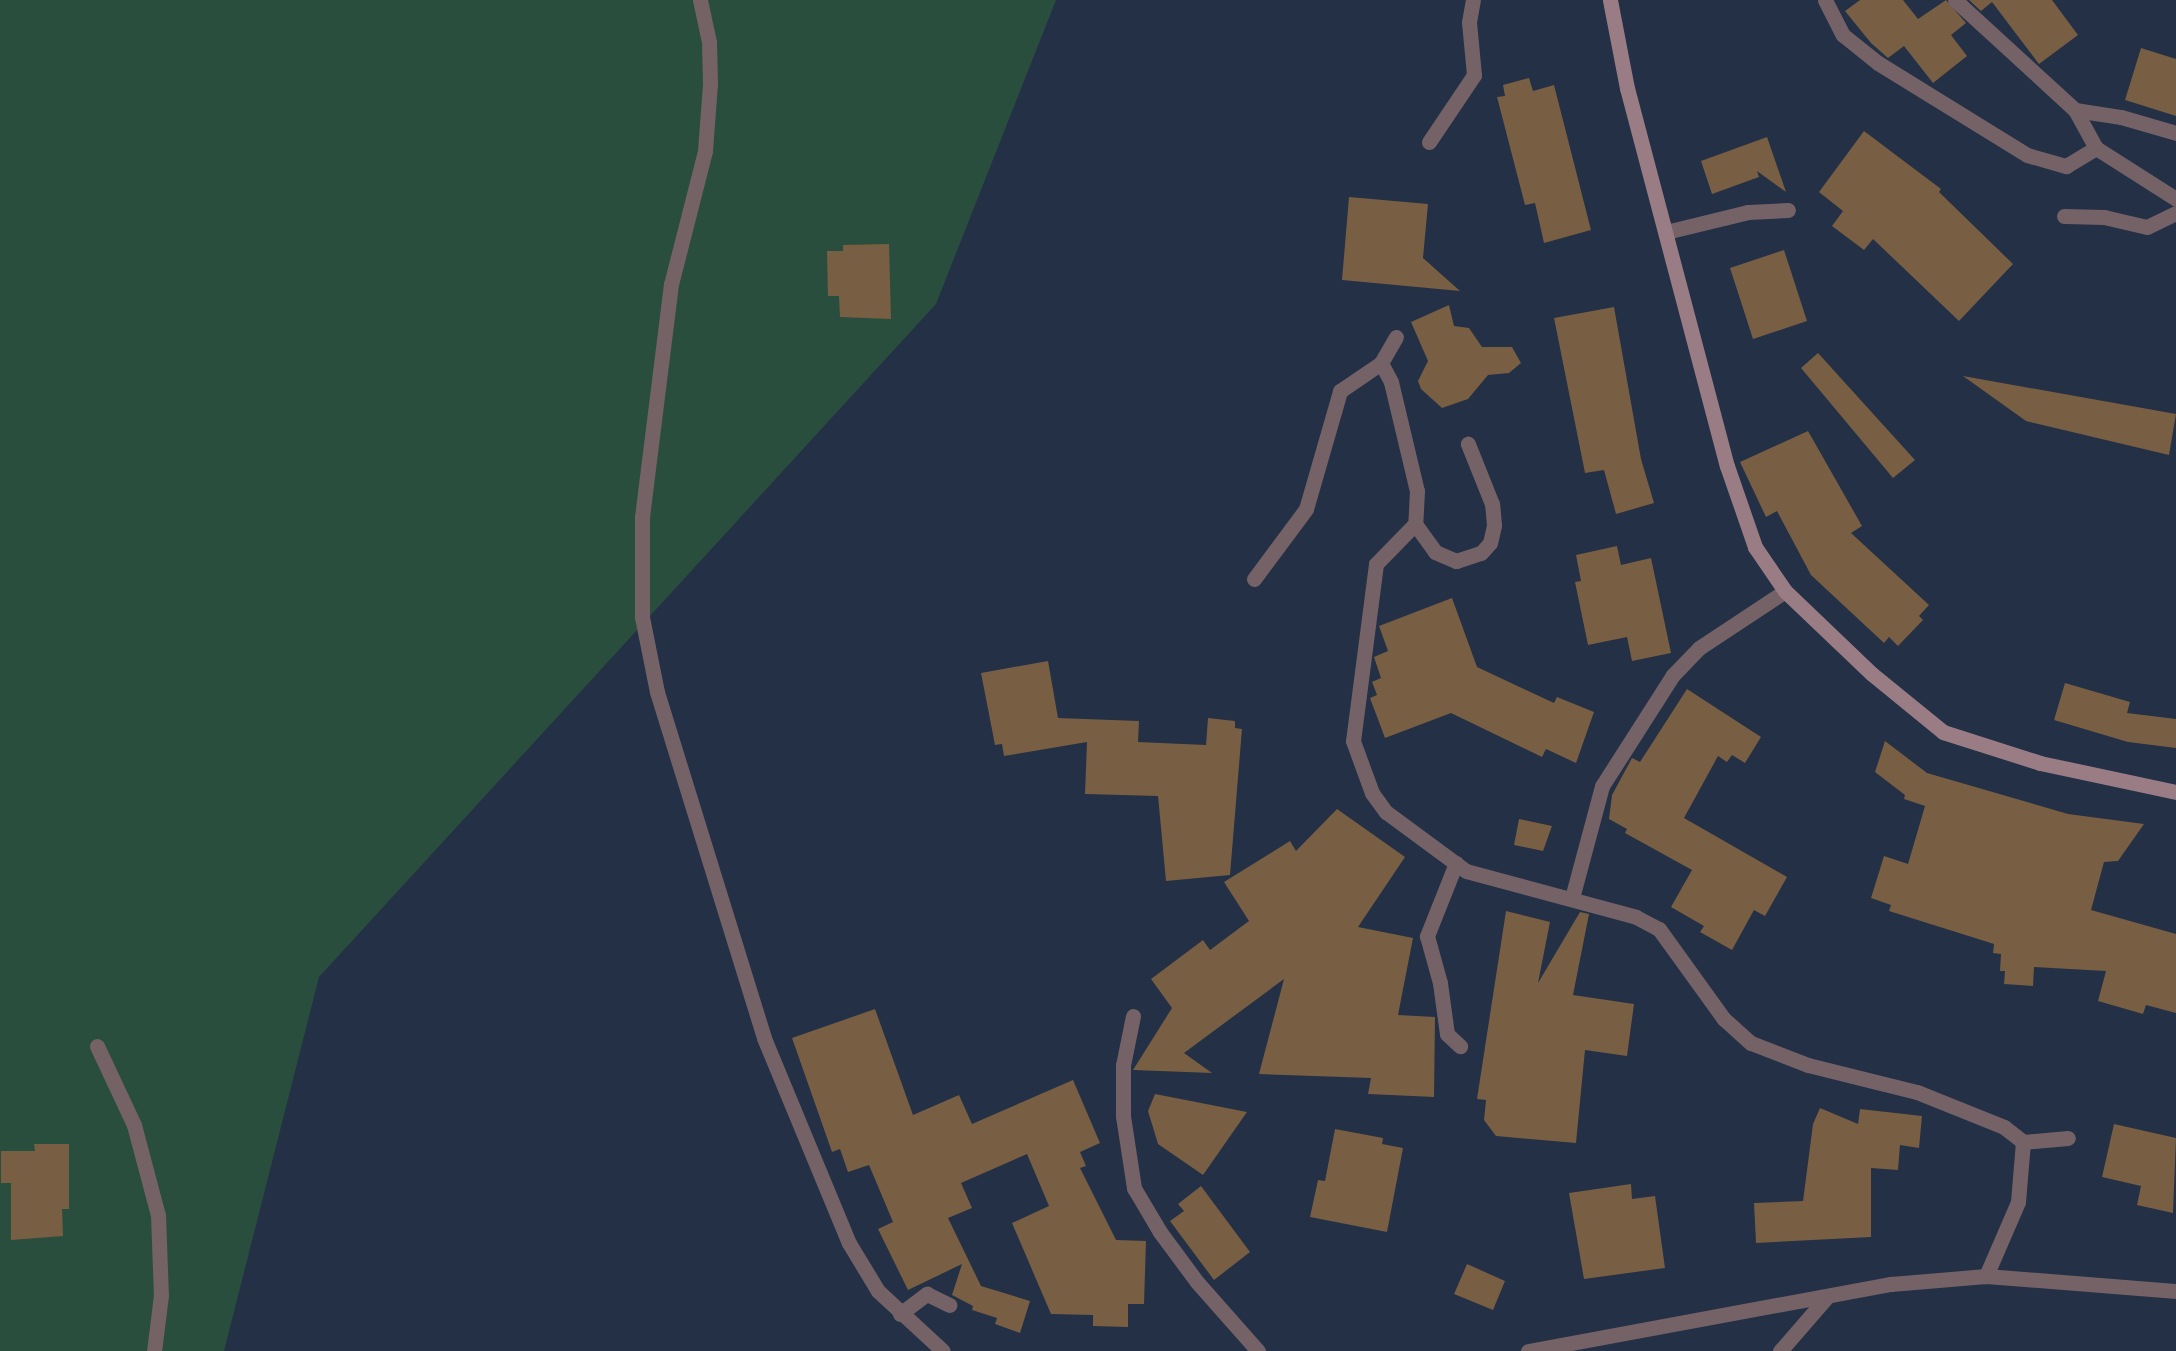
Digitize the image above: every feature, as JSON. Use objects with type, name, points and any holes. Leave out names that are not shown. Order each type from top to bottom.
[{"type":"main road","points":[[1610,0],[1627,88],[1726,466],[1755,546],[1785,591],[1864,666],[1943,732],[2040,764],[2176,792]]},
{"type":"street","points":[[700,0],[709,42],[705,151],[670,296],[642,517],[642,617],[657,692],[764,1038],[849,1243],[878,1291],[900,1314],[943,1351]]},
{"type":"street","points":[[1429,142],[1474,75],[1470,22],[1473,0]]},
{"type":"street","points":[[1825,0],[1843,35],[1878,63],[2027,155],[2066,166],[2096,148]]},
{"type":"street","points":[[1955,0],[2074,110],[2096,148],[2176,199]]},
{"type":"street","points":[[2074,110],[2121,117],[2176,133]]},
{"type":"street","points":[[1666,232],[1748,212],[1788,210]]},
{"type":"street","points":[[2064,216],[2104,217],[2147,226],[2176,213]]},
{"type":"street","points":[[1254,579],[1306,509],[1340,391],[1381,363],[1396,337]]},
{"type":"street","points":[[1381,363],[1391,382],[1417,491],[1415,524],[1435,552],[1456,561],[1481,553],[1490,543],[1494,525],[1492,504],[1468,444]]},
{"type":"street","points":[[1415,524],[1376,564],[1353,741],[1372,793],[1386,812],[1466,871],[1636,917],[1659,929],[1724,1019],[1751,1043],[1808,1065],[1917,1092],[2004,1127],[2023,1142],[2068,1138]]},
{"type":"street","points":[[1572,898],[1602,786],[1673,675],[1699,648],[1785,591]]},
{"type":"street","points":[[1456,863],[1427,936],[1440,983],[1446,1034],[1460,1046]]},
{"type":"street","points":[[1133,1016],[1123,1065],[1123,1116],[1134,1188],[1160,1232],[1197,1282],[1258,1351]]},
{"type":"street","points":[[97,1046],[134,1125],[158,1215],[161,1295],[154,1351]]},
{"type":"street","points":[[1986,1276],[2018,1202],[2023,1142]]},
{"type":"street","points":[[1527,1351],[1891,1284],[1986,1276],[2176,1291]]},
{"type":"street","points":[[900,1314],[927,1294],[950,1305]]},
{"type":"street","points":[[1780,1351],[1827,1297]]},
{"type":"green space","points":[[0,0],[1056,0],[936,304],[319,977],[224,1351],[0,1351]]},
{"type":"building","points":[[1860,0],[1903,0],[1918,19],[1946,0],[1966,23],[1951,35],[1967,56],[1933,83],[1904,46],[1888,58],[1871,43],[1845,11]]},
{"type":"building","points":[[1969,0],[2052,0],[2078,35],[2039,64],[1992,2],[1981,11]]},
{"type":"building","points":[[2141,48],[2176,59],[2176,116],[2125,100]]},
{"type":"building","points":[[1529,78],[1533,91],[1554,85],[1591,230],[1544,243],[1535,203],[1525,205],[1497,97],[1505,96],[1503,85]]},
{"type":"building","points":[[1864,131],[1941,189],[1939,192],[2013,264],[1959,321],[1873,239],[1864,250],[1832,226],[1843,211],[1819,192]]},
{"type":"building","points":[[1767,137],[1786,192],[1757,171],[1759,177],[1712,194],[1701,161]]},
{"type":"building","points":[[1349,197],[1428,204],[1423,258],[1460,291],[1342,280]]},
{"type":"building","points":[[889,244],[891,319],[840,317],[839,296],[828,296],[827,251],[843,251],[843,245]]},
{"type":"building","points":[[1784,250],[1807,321],[1753,339],[1730,268]]},
{"type":"building","points":[[1449,305],[1454,326],[1469,328],[1482,347],[1512,347],[1521,363],[1509,373],[1488,375],[1468,399],[1442,408],[1421,389],[1418,381],[1428,361],[1411,322]]},
{"type":"building","points":[[1614,307],[1641,459],[1654,503],[1616,514],[1604,470],[1585,473],[1554,318]]},
{"type":"building","points":[[1818,353],[1915,460],[1893,478],[1801,368]]},
{"type":"building","points":[[1963,376],[2176,414],[2169,455],[2026,421]]},
{"type":"building","points":[[1808,431],[1862,526],[1851,533],[1929,605],[1919,616],[1923,620],[1898,646],[1889,637],[1884,643],[1811,575],[1777,511],[1766,517],[1740,462]]},
{"type":"building","points":[[1617,546],[1621,565],[1651,558],[1671,653],[1632,661],[1627,637],[1588,645],[1575,582],[1581,581],[1576,555]]},
{"type":"building","points":[[1452,598],[1477,667],[1554,703],[1557,697],[1594,712],[1576,763],[1546,749],[1542,757],[1451,713],[1385,738],[1370,698],[1377,695],[1372,682],[1381,678],[1374,657],[1388,651],[1379,626]]},
{"type":"building","points":[[1048,661],[1058,718],[1139,721],[1138,742],[1206,745],[1208,718],[1235,721],[1235,728],[1242,729],[1230,875],[1166,881],[1158,796],[1085,794],[1087,742],[1004,756],[1002,744],[995,745],[981,673]]},
{"type":"building","points":[[2065,683],[2130,702],[2127,713],[2176,719],[2176,748],[2128,742],[2054,720]]},
{"type":"building","points":[[1687,689],[1761,737],[1745,763],[1732,755],[1727,762],[1718,756],[1684,818],[1787,877],[1765,916],[1754,910],[1732,950],[1700,932],[1704,926],[1671,907],[1692,870],[1625,833],[1627,829],[1609,819],[1612,795],[1632,758],[1640,762]]},
{"type":"building","points":[[1885,741],[1927,773],[2068,814],[2144,824],[2118,861],[2104,862],[2091,910],[2176,934],[2176,1013],[2146,1005],[2143,1014],[2098,1001],[2106,971],[2034,967],[2033,986],[2004,984],[2005,971],[2000,971],[2001,954],[1993,953],[1994,944],[1889,911],[1891,905],[1871,898],[1884,856],[1908,864],[1925,806],[1904,799],[1905,795],[1875,772]]},
{"type":"building","points":[[1337,809],[1405,857],[1358,927],[1413,938],[1398,1015],[1435,1017],[1434,1097],[1368,1094],[1371,1078],[1259,1074],[1284,979],[1184,1053],[1212,1073],[1133,1070],[1172,1008],[1151,979],[1203,940],[1210,950],[1249,921],[1224,882],[1290,841],[1296,851]]},
{"type":"building","points":[[1519,819],[1552,826],[1543,851],[1514,845]]},
{"type":"building","points":[[1506,911],[1550,922],[1538,983],[1580,912],[1589,914],[1573,995],[1634,1004],[1627,1056],[1585,1050],[1576,1143],[1496,1136],[1484,1120],[1486,1100],[1477,1099]]},
{"type":"building","points":[[875,1009],[913,1115],[959,1095],[972,1124],[1073,1080],[1100,1143],[1080,1152],[1086,1166],[1080,1168],[1116,1240],[1146,1241],[1144,1304],[1128,1304],[1128,1327],[1093,1326],[1093,1315],[1051,1314],[1012,1223],[1049,1206],[1027,1154],[961,1183],[972,1208],[948,1218],[981,1286],[1030,1301],[1020,1333],[995,1324],[997,1318],[972,1310],[973,1306],[952,1295],[962,1264],[908,1290],[878,1229],[893,1222],[869,1165],[848,1172],[840,1149],[832,1152],[792,1038]]},
{"type":"building","points":[[1155,1094],[1247,1112],[1203,1175],[1158,1144],[1148,1111]]},
{"type":"building","points":[[1820,1108],[1858,1124],[1860,1109],[1922,1116],[1919,1148],[1900,1145],[1898,1170],[1871,1168],[1871,1237],[1756,1243],[1754,1203],[1803,1201],[1813,1124]]},
{"type":"building","points":[[2114,1124],[2176,1138],[2173,1213],[2137,1205],[2141,1186],[2102,1177]]},
{"type":"building","points":[[1335,1129],[1383,1138],[1382,1144],[1403,1148],[1387,1232],[1310,1217],[1318,1180],[1325,1181]]},
{"type":"building","points":[[34,1144],[69,1144],[69,1209],[62,1209],[63,1236],[11,1240],[11,1183],[1,1183],[1,1151],[35,1151]]},
{"type":"building","points":[[1631,1184],[1632,1199],[1655,1196],[1665,1268],[1584,1279],[1569,1193]]},
{"type":"building","points":[[1201,1186],[1250,1252],[1214,1280],[1170,1221],[1184,1211],[1178,1204]]},
{"type":"building","points":[[1467,1264],[1505,1281],[1493,1310],[1454,1294]]}]
